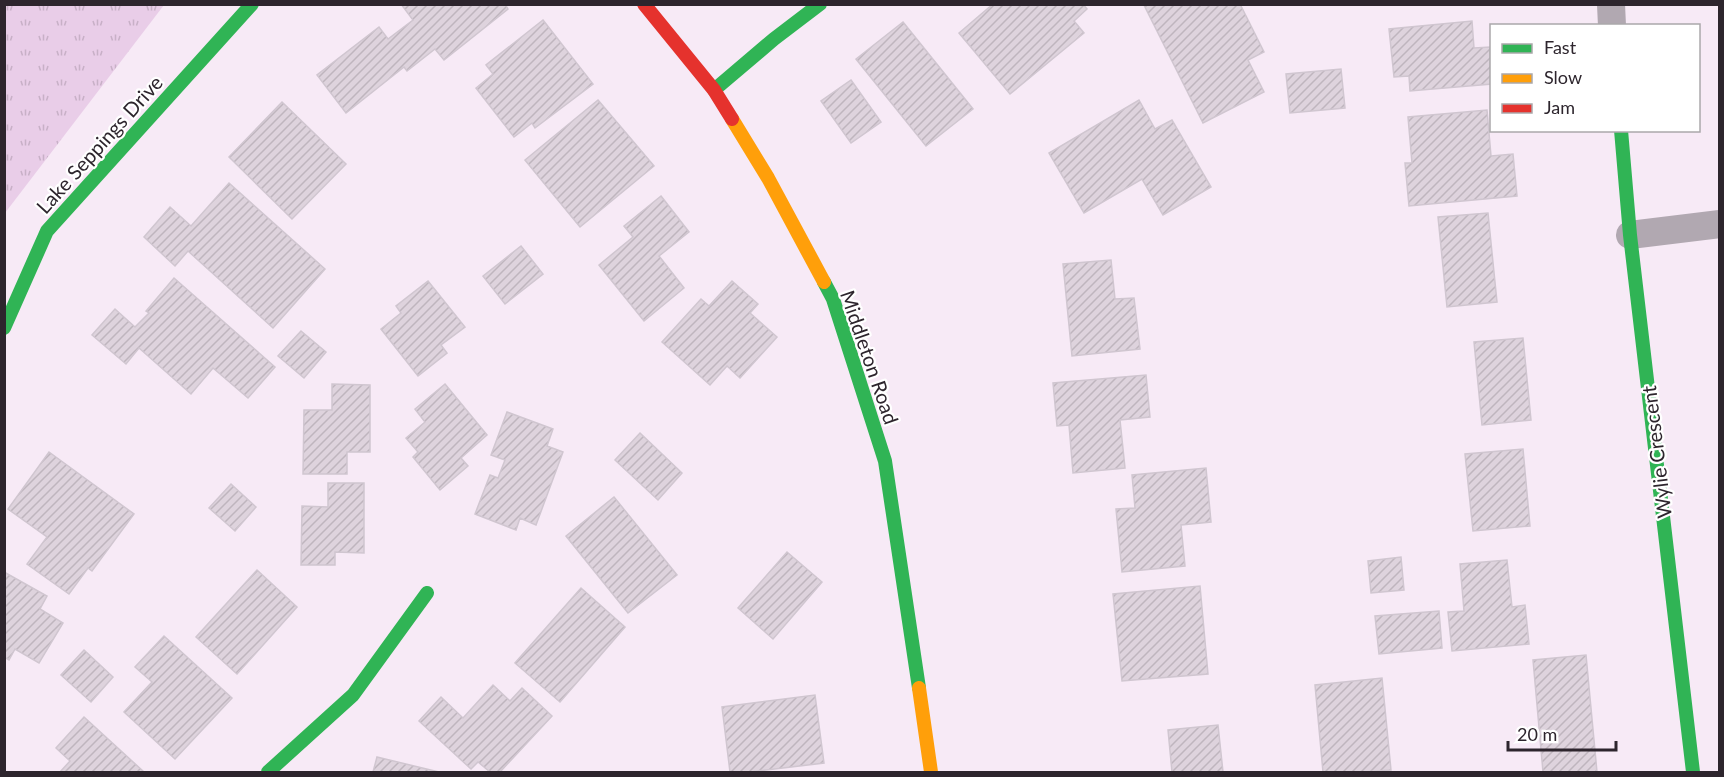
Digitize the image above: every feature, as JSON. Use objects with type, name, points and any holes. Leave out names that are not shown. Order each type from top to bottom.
[{"type":"street","name":"Lake Seppings Drive","points":[[4,328],[47,231],[252,4]]},
{"type":"street","name":"Middleton Road","points":[[644,4],[714,90],[768,178],[833,299],[885,461],[930,772]]},
{"type":"street","points":[[714,90],[774,39],[820,4]]},
{"type":"street","points":[[1611,4],[1612,24]]},
{"type":"street","name":"Wylie Crescent","points":[[1622,132],[1630,235],[1693,772]]},
{"type":"street","points":[[1630,235],[1719,224]]},
{"type":"street","points":[[268,772],[353,695],[427,593]]},
{"type":"green space","points":[[4,5],[164,5],[5,213]]},
{"type":"building","points":[[401,4],[505,4],[508,9],[444,60],[435,49],[407,71],[404,67],[346,113],[317,75],[379,27],[388,39],[413,20]]},
{"type":"building","points":[[993,4],[1083,4],[1087,9],[1074,21],[1084,33],[1010,94],[959,33]]},
{"type":"building","points":[[1240,4],[1264,52],[1248,60],[1264,92],[1203,123],[1144,5]]},
{"type":"building","points":[[543,20],[593,84],[535,128],[532,123],[514,137],[476,88],[493,74],[486,65]]},
{"type":"building","points":[[1472,21],[1474,48],[1490,47],[1490,84],[1410,91],[1409,76],[1394,77],[1389,29]]},
{"type":"building","points":[[903,22],[973,109],[926,146],[856,59]]},
{"type":"building","points":[[1341,69],[1345,108],[1290,113],[1286,74]]},
{"type":"building","points":[[851,80],[881,122],[851,143],[821,101]]},
{"type":"building","points":[[598,100],[654,166],[580,227],[525,160]]},
{"type":"building","points":[[1139,100],[1155,129],[1172,120],[1211,187],[1163,215],[1142,179],[1084,213],[1049,153]]},
{"type":"building","points":[[282,102],[346,164],[292,219],[229,157]]},
{"type":"building","points":[[1487,110],[1491,156],[1513,154],[1517,196],[1409,206],[1405,163],[1412,163],[1408,117]]},
{"type":"building","points":[[229,183],[325,269],[273,328],[188,251],[175,266],[144,237],[170,207],[191,226]]},
{"type":"building","points":[[661,196],[689,232],[659,256],[684,288],[644,321],[599,265],[633,237],[624,226]]},
{"type":"building","points":[[1488,213],[1497,302],[1447,307],[1438,217]]},
{"type":"building","points":[[521,246],[543,274],[505,304],[483,276]]},
{"type":"building","points":[[1111,260],[1115,299],[1134,298],[1140,349],[1072,356],[1063,264]]},
{"type":"building","points":[[174,278],[275,367],[248,398],[213,368],[191,394],[139,348],[126,364],[92,335],[115,309],[135,327],[149,313],[146,311]]},
{"type":"building","points":[[428,281],[465,327],[441,345],[447,353],[418,376],[381,329],[401,313],[396,306]]},
{"type":"building","points":[[732,281],[758,304],[750,313],[777,337],[740,378],[727,366],[710,385],[662,342],[701,299],[709,306]]},
{"type":"building","points":[[301,331],[326,352],[304,378],[278,356]]},
{"type":"building","points":[[1523,338],[1531,420],[1482,425],[1474,342]]},
{"type":"building","points":[[1146,375],[1150,417],[1120,420],[1125,468],[1073,473],[1069,425],[1057,426],[1053,383]]},
{"type":"building","points":[[332,384],[370,385],[370,452],[347,452],[347,474],[303,474],[304,410],[332,410]]},
{"type":"building","points":[[445,384],[487,435],[461,458],[468,466],[440,490],[413,457],[418,452],[406,438],[425,422],[415,409]]},
{"type":"building","points":[[507,412],[553,429],[547,446],[563,452],[536,525],[520,518],[516,530],[475,514],[490,475],[498,478],[505,460],[491,455]]},
{"type":"building","points":[[640,433],[682,473],[658,500],[615,460]]},
{"type":"building","points":[[1523,449],[1530,526],[1473,531],[1465,454]]},
{"type":"building","points":[[49,452],[134,514],[92,571],[88,568],[69,594],[27,564],[47,537],[8,509]]},
{"type":"building","points":[[1206,468],[1211,522],[1181,525],[1185,566],[1122,572],[1116,509],[1135,508],[1132,475]]},
{"type":"building","points":[[328,483],[364,483],[364,553],[335,552],[335,565],[301,565],[302,506],[328,507]]},
{"type":"building","points":[[231,484],[256,507],[235,531],[209,508]]},
{"type":"building","points":[[614,497],[677,575],[628,613],[566,536]]},
{"type":"building","points":[[787,552],[822,582],[773,639],[738,608]]},
{"type":"building","points":[[1401,557],[1404,590],[1371,593],[1368,561]]},
{"type":"building","points":[[1507,560],[1512,607],[1525,605],[1529,644],[1452,651],[1448,612],[1464,611],[1460,564]]},
{"type":"building","points":[[257,570],[297,607],[237,674],[196,637]]},
{"type":"building","points":[[4,572],[47,596],[40,609],[63,623],[39,663],[15,649],[9,660],[4,657]]},
{"type":"building","points":[[1200,586],[1208,674],[1122,681],[1113,594]]},
{"type":"building","points":[[581,588],[625,627],[560,702],[515,663]]},
{"type":"building","points":[[1439,611],[1442,648],[1379,654],[1375,616]]},
{"type":"building","points":[[164,636],[232,698],[175,759],[124,712],[152,682],[135,667]]},
{"type":"building","points":[[84,650],[113,677],[91,702],[61,675]]},
{"type":"building","points":[[1586,655],[1597,772],[1543,772],[1533,660]]},
{"type":"building","points":[[1382,678],[1391,770],[1323,772],[1315,685]]},
{"type":"building","points":[[493,685],[510,701],[522,688],[552,716],[500,772],[490,772],[478,762],[471,769],[419,721],[441,697],[463,718]]},
{"type":"building","points":[[815,695],[824,763],[749,772],[730,772],[722,707]]},
{"type":"building","points":[[84,717],[144,772],[60,772],[70,761],[56,748]]},
{"type":"building","points":[[1218,725],[1223,772],[1172,772],[1168,730]]},
{"type":"building","points":[[377,757],[439,772],[373,772]]},
{"type":"traffic: fast","points":[[4,328],[47,231],[252,4]]},
{"type":"traffic: fast","points":[[714,90],[774,39],[820,4]]},
{"type":"traffic: fast","points":[[1621,132],[1630,235],[1693,772]]},
{"type":"traffic: fast","points":[[824,282],[833,299],[885,461],[919,688]]},
{"type":"traffic: fast","points":[[268,772],[353,695],[427,593]]},
{"type":"traffic: slow","points":[[732,119],[768,178],[824,282]]},
{"type":"traffic: slow","points":[[919,688],[931,772]]},
{"type":"traffic: jam","points":[[644,4],[714,90],[732,119]]}]
